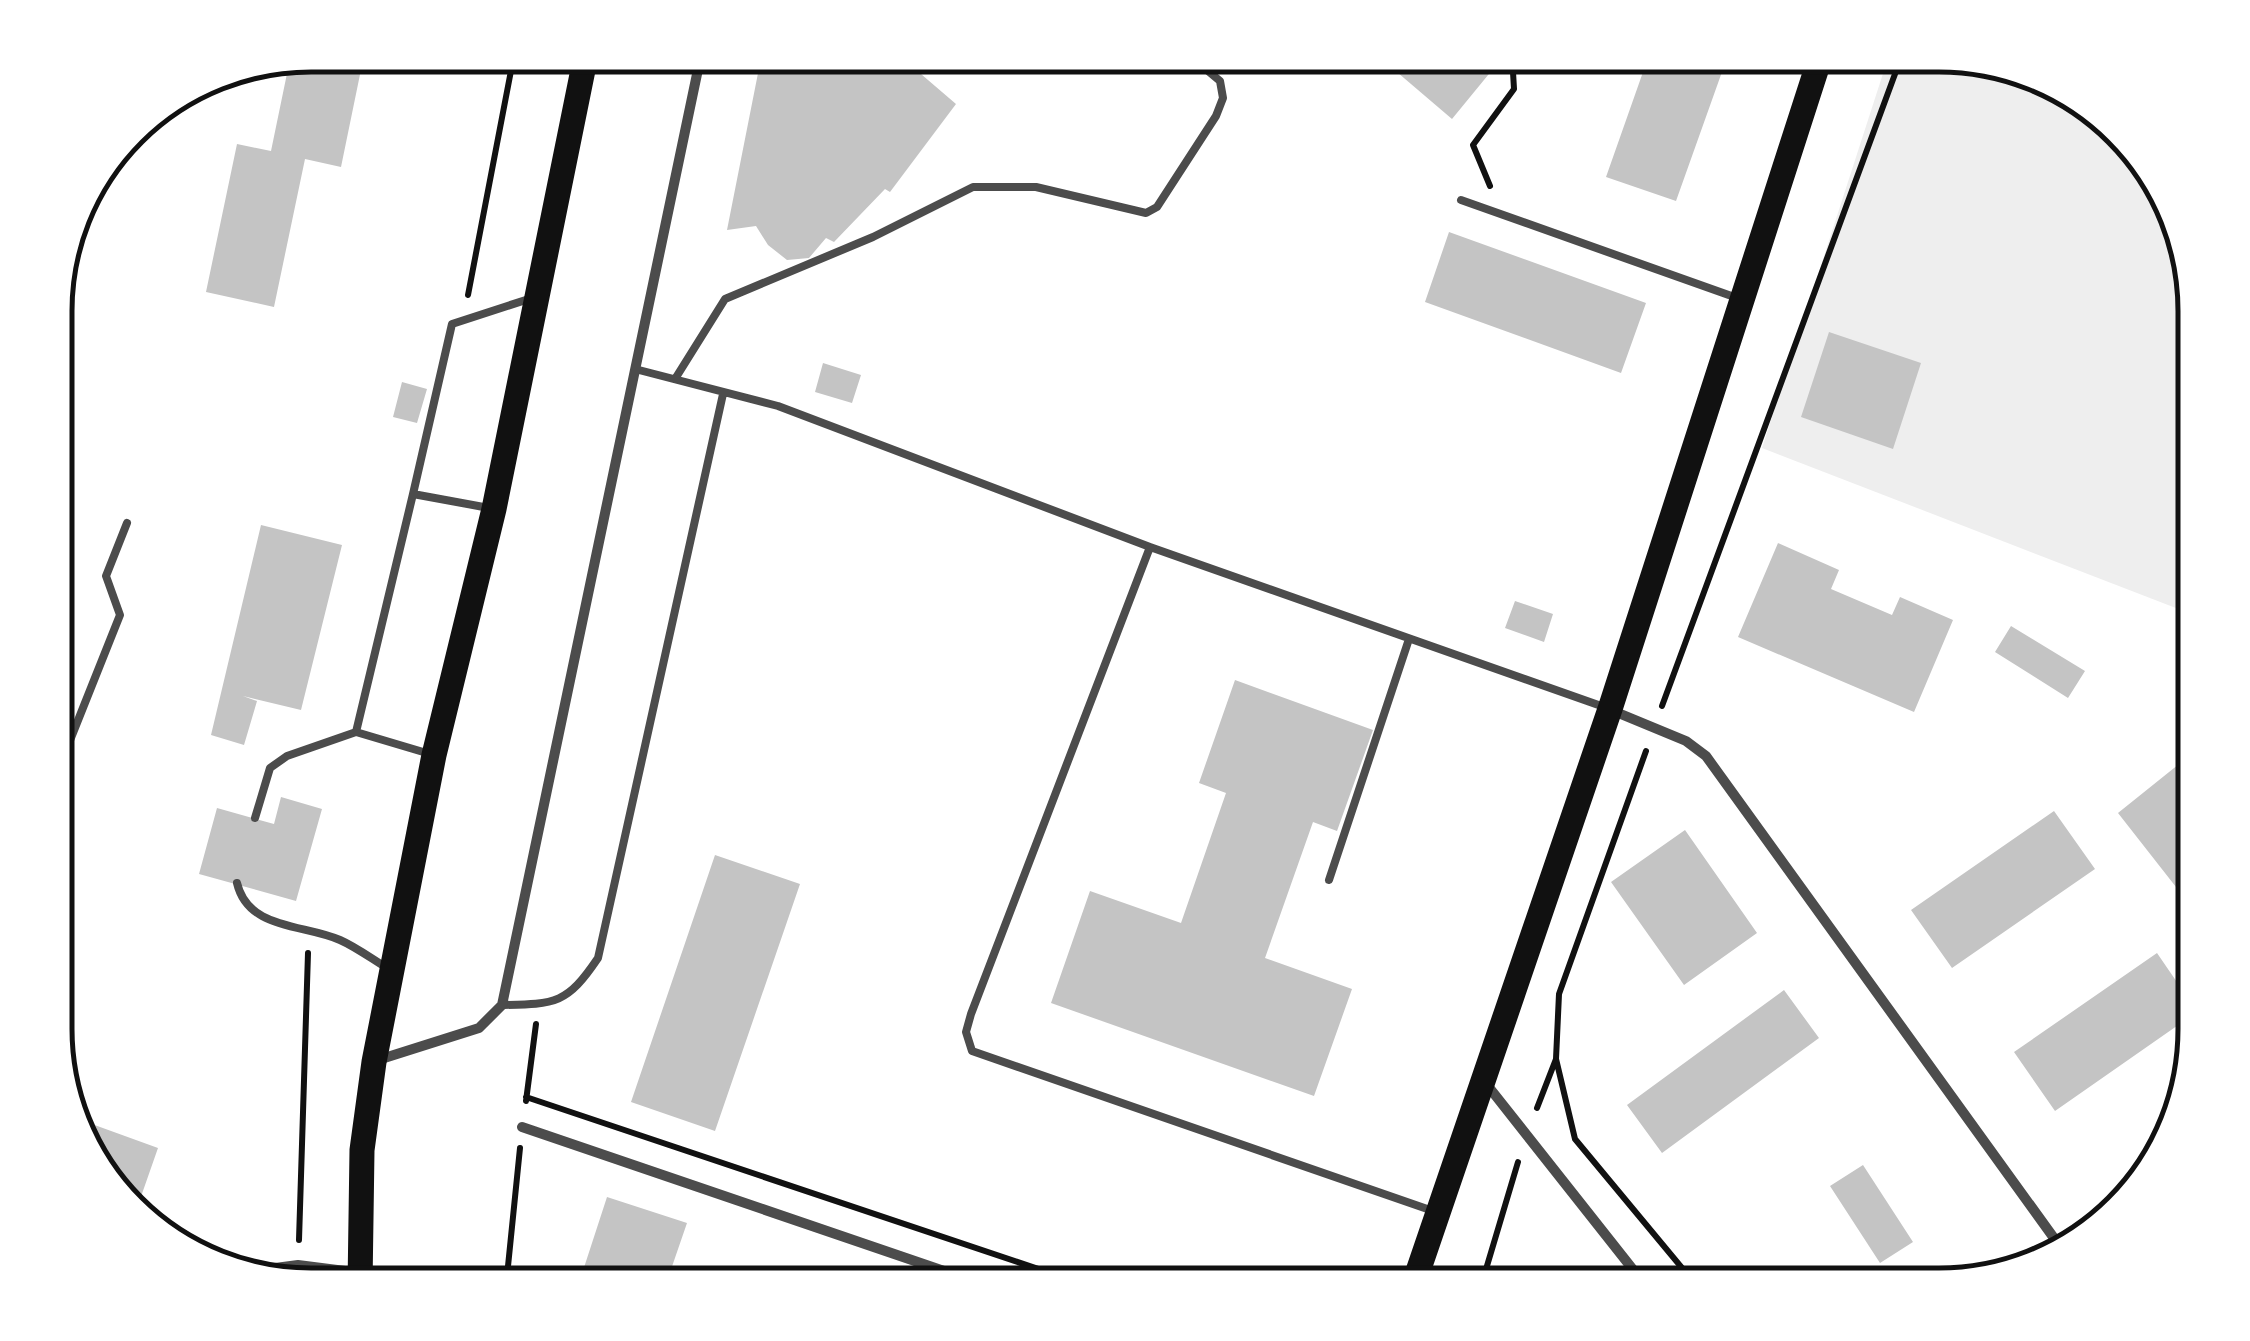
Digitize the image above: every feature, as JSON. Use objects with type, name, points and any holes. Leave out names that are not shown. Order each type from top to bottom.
[{"type":"main road","points":[[359,1268],[362,1150],[374,1062],[434,755],[494,509],[583,72]]},
{"type":"main road","points":[[1418,1268],[1610,709],[1815,72]]},
{"type":"street","points":[[374,1062],[479,1028],[502,1006],[697,72]]},
{"type":"street","points":[[1610,709],[1655,725],[1706,756],[2054,1238]]},
{"type":"street","points":[[1484,1080],[1631,1268]]},
{"type":"street","points":[[522,1128],[935,1268]]},
{"type":"lane","points":[[675,379],[725,298],[874,237],[972,187],[1036,187],[1138,214],[1157,207],[1216,116],[1223,98],[1220,81],[1209,72]]},
{"type":"lane","points":[[1462,200],[1742,299]]},
{"type":"lane","points":[[356,732],[452,324],[537,296]]},
{"type":"lane","points":[[636,369],[778,406],[1150,547],[1610,709]]},
{"type":"lane","points":[[502,1006],[553,1004],[577,988],[598,958],[723,394]]},
{"type":"lane","points":[[412,494],[494,509]]},
{"type":"lane","points":[[72,735],[120,615],[106,576],[128,523]]},
{"type":"lane","points":[[1150,547],[971,1014],[966,1032],[972,1051],[1436,1212]]},
{"type":"lane","points":[[1328,880],[1409,639]]},
{"type":"lane","points":[[255,818],[270,768],[287,756],[356,732],[434,755]]},
{"type":"lane","points":[[237,883],[241,901],[259,915],[336,938],[392,971]]},
{"type":"lane","points":[[282,1266],[298,1264],[314,1268]]},
{"type":"path","points":[[462,320],[511,72]]},
{"type":"path","points":[[1502,214],[1472,145],[1514,89],[1513,72]]},
{"type":"path","points":[[1682,1268],[1575,1139],[1556,1060],[1559,994],[1896,72]]},
{"type":"path","points":[[298,1264],[308,932]]},
{"type":"path","points":[[1486,1268],[1527,1135],[1556,1060]]},
{"type":"path","points":[[526,1097],[1035,1268]]},
{"type":"shaded area","points":[[1884,72],[1970,75],[2030,91],[2084,122],[2128,166],[2153,206],[2165,235],[2177,296],[2177,608],[1762,448]]},
{"type":"building","points":[[361,72],[341,167],[305,159],[274,307],[206,292],[237,144],[271,151],[287,74]]},
{"type":"building","points":[[758,72],[919,72],[956,104],[890,192],[885,189],[834,242],[826,238],[809,258],[787,260],[768,245],[756,226],[727,230]]},
{"type":"building","points":[[1397,72],[1491,72],[1452,119]]},
{"type":"building","points":[[1643,72],[1722,72],[1676,201],[1606,177]]},
{"type":"building","points":[[1449,232],[1646,303],[1621,373],[1425,302]]},
{"type":"building","points":[[1829,332],[1921,363],[1893,449],[1801,417]]},
{"type":"building","points":[[823,363],[861,375],[852,403],[815,392]]},
{"type":"building","points":[[402,382],[427,389],[417,423],[393,417]]},
{"type":"building","points":[[261,525],[342,545],[301,710],[243,696],[257,701],[244,745],[211,735]]},
{"type":"building","points":[[1778,543],[1839,570],[1831,589],[1892,615],[1900,597],[1953,620],[1914,712],[1738,637]]},
{"type":"building","points":[[1515,601],[1553,614],[1544,642],[1505,628]]},
{"type":"building","points":[[2011,626],[2085,671],[2068,698],[1995,652]]},
{"type":"building","points":[[1235,680],[1373,730],[1337,831],[1313,822],[1265,958],[1352,989],[1314,1096],[1051,1003],[1090,891],[1181,923],[1226,793],[1199,783]]},
{"type":"building","points":[[2177,766],[2177,888],[2118,813]]},
{"type":"building","points":[[281,797],[322,809],[296,901],[199,874],[217,808],[274,824]]},
{"type":"building","points":[[2054,811],[2095,869],[1952,968],[1911,910]]},
{"type":"building","points":[[1685,830],[1757,933],[1684,985],[1611,882]]},
{"type":"building","points":[[715,855],[800,884],[715,1131],[631,1102]]},
{"type":"building","points":[[2157,953],[2177,982],[2177,1026],[2055,1111],[2014,1052]]},
{"type":"building","points":[[1784,990],[1819,1038],[1662,1153],[1627,1105]]},
{"type":"building","points":[[92,1124],[158,1148],[141,1196],[113,1162]]},
{"type":"building","points":[[1863,1165],[1913,1242],[1880,1263],[1830,1186]]},
{"type":"building","points":[[607,1197],[687,1223],[672,1268],[584,1268]]}]
